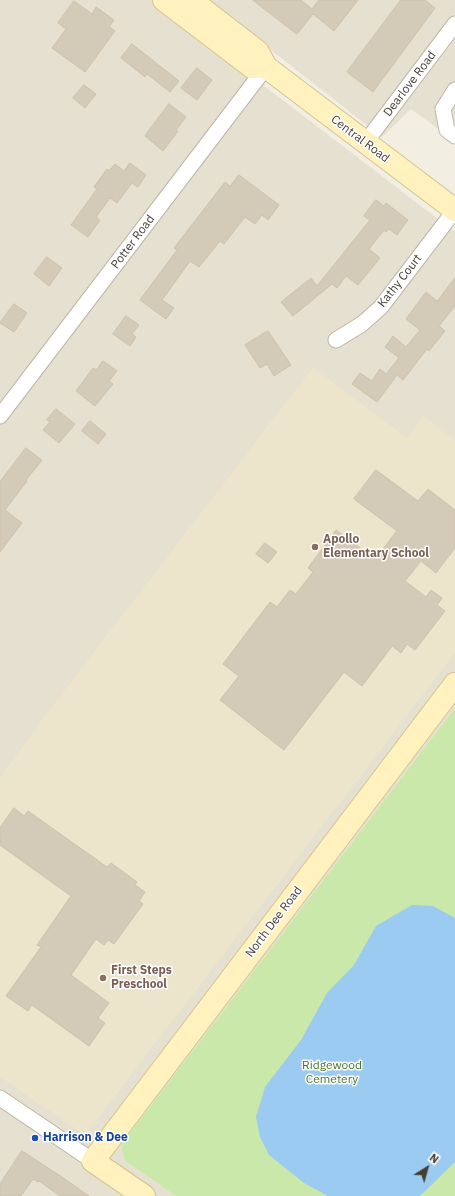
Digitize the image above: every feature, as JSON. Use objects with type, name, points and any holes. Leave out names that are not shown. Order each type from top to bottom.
[{"type":"street","name":"Central Road","points":[[164,0],[252,67],[266,67]]},
{"type":"street","name":"Central Road","points":[[191,0],[258,52],[266,67],[455,210]]},
{"type":"street","name":"Dearlove Road","points":[[365,143],[455,24]]},
{"type":"street","name":"Potter Road","points":[[0,416],[266,67]]},
{"type":"street","points":[[455,90],[443,109],[447,130],[455,136]]},
{"type":"street","name":"Kathy Court","points":[[336,340],[362,324],[381,307],[455,210]]},
{"type":"street","name":"North Dee Road","points":[[93,1161],[455,684]]},
{"type":"street","points":[[0,1098],[144,1196]]},
{"type":"shaded area","points":[[0,0],[152,0],[455,232],[455,708],[123,1142],[125,1161],[176,1196],[0,1196]]},
{"type":"shaded area","points":[[207,0],[455,0],[455,141],[411,109],[382,137]]},
{"type":"shaded area","name":"Apollo Elementary School","points":[[313,367],[407,438],[423,415],[455,440],[455,653],[85,1135],[0,1077],[0,778],[43,718]]},
{"type":"green space","name":"Ridgewood Cemetery","points":[[455,708],[455,1196],[176,1196],[125,1161],[122,1150],[123,1142]]},
{"type":"water","points":[[412,905],[433,906],[455,918],[455,1162],[419,1196],[328,1196],[304,1183],[269,1155],[260,1137],[256,1117],[265,1087],[301,1040],[327,993],[354,965],[376,926]]},
{"type":"building","points":[[253,0],[301,0],[312,9],[319,0],[358,0],[334,31],[313,14],[297,34]]},
{"type":"building","points":[[401,0],[425,0],[435,8],[373,92],[347,72]]},
{"type":"building","points":[[74,1],[92,14],[96,7],[114,20],[109,27],[115,31],[85,72],[52,48],[66,29],[58,23]]},
{"type":"building","points":[[132,44],[179,81],[170,92],[147,74],[145,77],[121,58]]},
{"type":"building","points":[[197,68],[212,80],[197,100],[181,88]]},
{"type":"building","points":[[84,85],[96,94],[85,108],[73,98]]},
{"type":"building","points":[[169,104],[186,117],[176,130],[178,131],[163,151],[145,136]]},
{"type":"building","points":[[130,163],[146,175],[138,187],[132,183],[117,203],[110,198],[96,217],[100,220],[88,237],[71,225],[97,189],[94,187],[107,169],[109,171],[115,164],[124,171]]},
{"type":"building","points":[[239,175],[279,205],[268,220],[262,215],[255,224],[245,217],[224,244],[220,241],[199,267],[190,261],[162,300],[174,308],[166,319],[140,300],[177,250],[174,248],[225,182],[230,186]]},
{"type":"building","points":[[376,200],[384,206],[386,203],[408,220],[397,235],[389,229],[386,232],[384,230],[369,249],[380,258],[358,285],[346,276],[337,288],[332,284],[293,316],[281,302],[311,278],[317,286],[370,220],[364,216]]},
{"type":"building","points":[[47,257],[62,268],[49,286],[34,274]]},
{"type":"building","points":[[455,278],[455,306],[439,326],[445,331],[429,351],[427,349],[403,380],[397,375],[377,402],[352,384],[360,373],[372,381],[380,369],[386,374],[399,358],[385,347],[393,336],[406,347],[420,330],[406,319],[426,292],[437,301]]},
{"type":"building","points":[[14,304],[27,313],[14,332],[0,323]]},
{"type":"building","points":[[126,316],[139,325],[132,334],[136,337],[130,346],[113,334]]},
{"type":"building","points":[[268,331],[291,365],[274,376],[267,364],[260,368],[245,345]]},
{"type":"building","points":[[103,361],[117,371],[109,381],[113,384],[95,406],[76,391],[93,368],[96,370]]},
{"type":"building","points":[[56,409],[75,424],[59,443],[43,430],[50,422],[47,420]]},
{"type":"building","points":[[90,421],[106,434],[98,444],[82,431]]},
{"type":"building","points":[[26,448],[42,460],[5,510],[22,523],[0,552],[0,482]]},
{"type":"building","points":[[376,470],[418,501],[428,489],[455,510],[455,548],[436,573],[421,561],[405,581],[426,597],[431,590],[442,598],[437,605],[445,611],[415,650],[407,644],[401,653],[392,646],[362,686],[344,672],[284,750],[220,700],[239,676],[223,664],[270,602],[277,607],[290,590],[296,594],[313,572],[308,568],[336,530],[375,559],[397,531],[354,499]]},
{"type":"building","points":[[265,543],[277,552],[268,563],[256,554]]},
{"type":"building","name":"First Steps Preschool","points":[[14,808],[24,816],[28,811],[107,867],[111,863],[137,882],[135,885],[145,892],[139,901],[143,904],[114,944],[108,940],[104,945],[96,939],[71,975],[109,1003],[98,1018],[105,1023],[89,1046],[32,1005],[28,1011],[6,996],[41,947],[37,945],[71,896],[0,845],[0,828]]},
{"type":"building","points":[[22,1151],[89,1196],[60,1196],[39,1181],[38,1182],[33,1179],[21,1196],[0,1196],[0,1184]]},
{"type":"place","name":"Apollo Elementary School","points":[[315,547]]},
{"type":"place","name":"First Steps Preschool","points":[[103,978]]},
{"type":"place","name":"Harrison & Dee","points":[[35,1138]]}]
